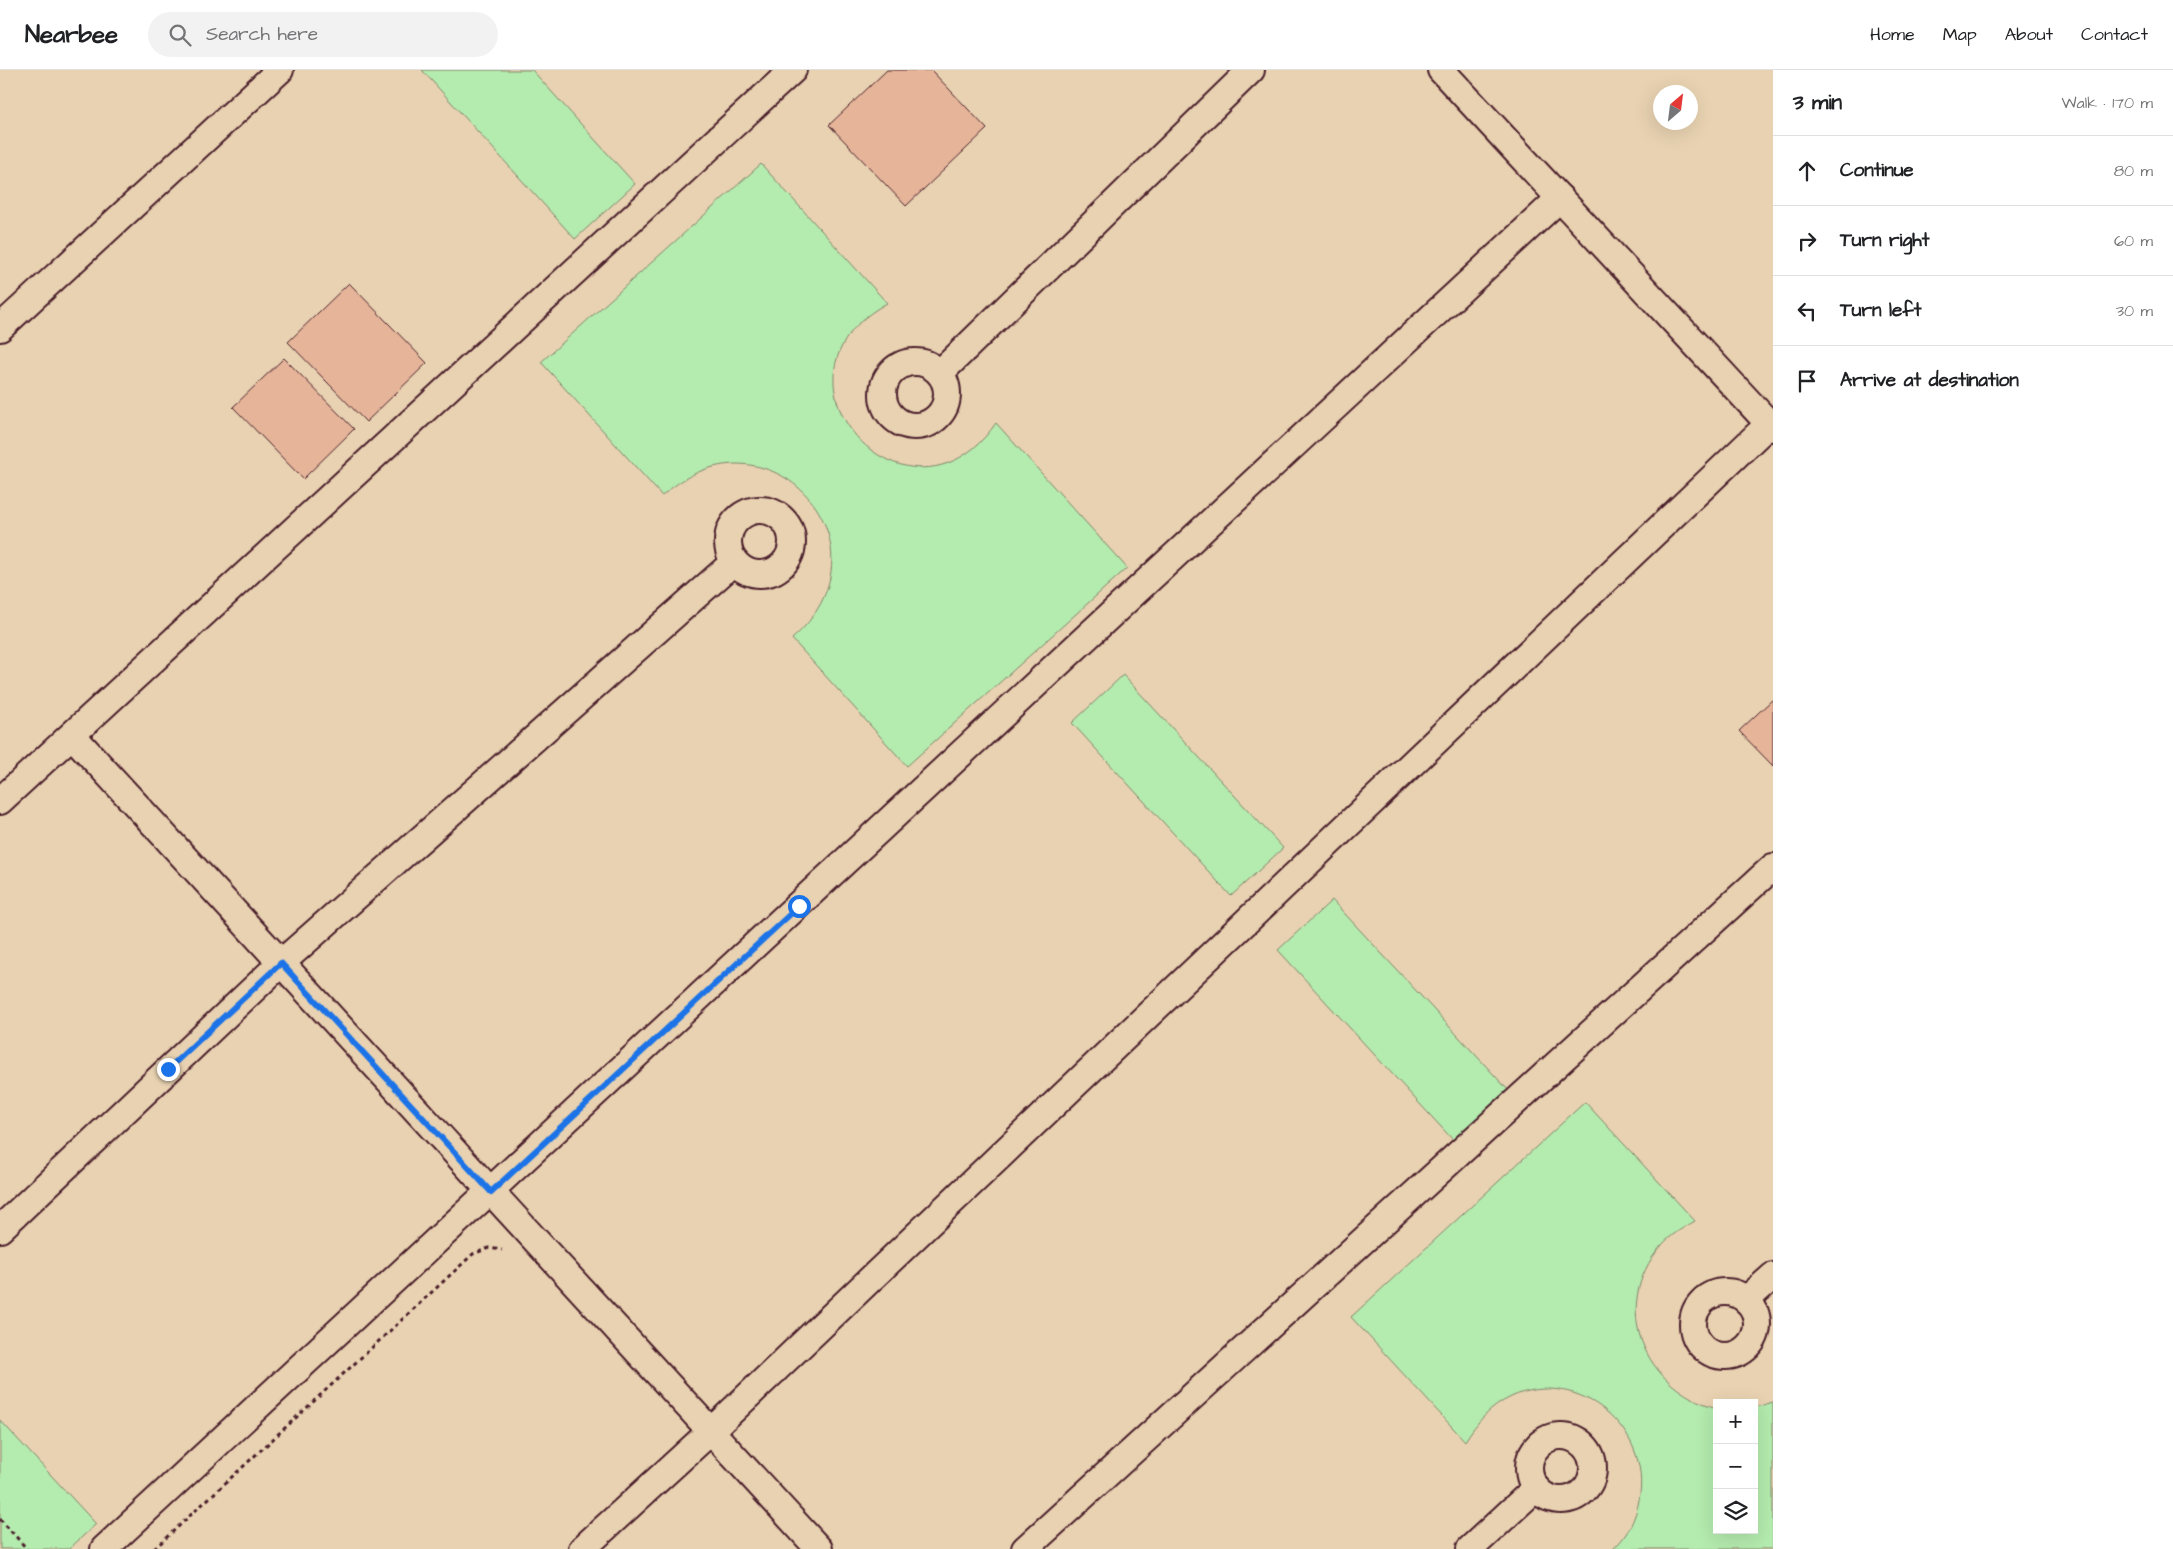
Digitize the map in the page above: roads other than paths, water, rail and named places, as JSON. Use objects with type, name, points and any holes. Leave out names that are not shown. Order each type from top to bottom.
[{"type":"street","points":[[0,328],[280,70]]},
{"type":"street","points":[[0,801],[793,70]]},
{"type":"street","points":[[940,373],[1251,70]]},
{"type":"street","points":[[582,1549],[711,1431],[1771,426],[1441,70]]},
{"type":"street","points":[[104,1549],[491,1192],[1560,198]]},
{"type":"street","points":[[0,1229],[281,963],[734,562]]},
{"type":"street","points":[[72,735],[819,1549]]},
{"type":"street","points":[[1026,1549],[1773,867]]},
{"type":"street","points":[[1746,1300],[1773,1276]]},
{"type":"street","points":[[1470,1549],[1536,1488]]}]
